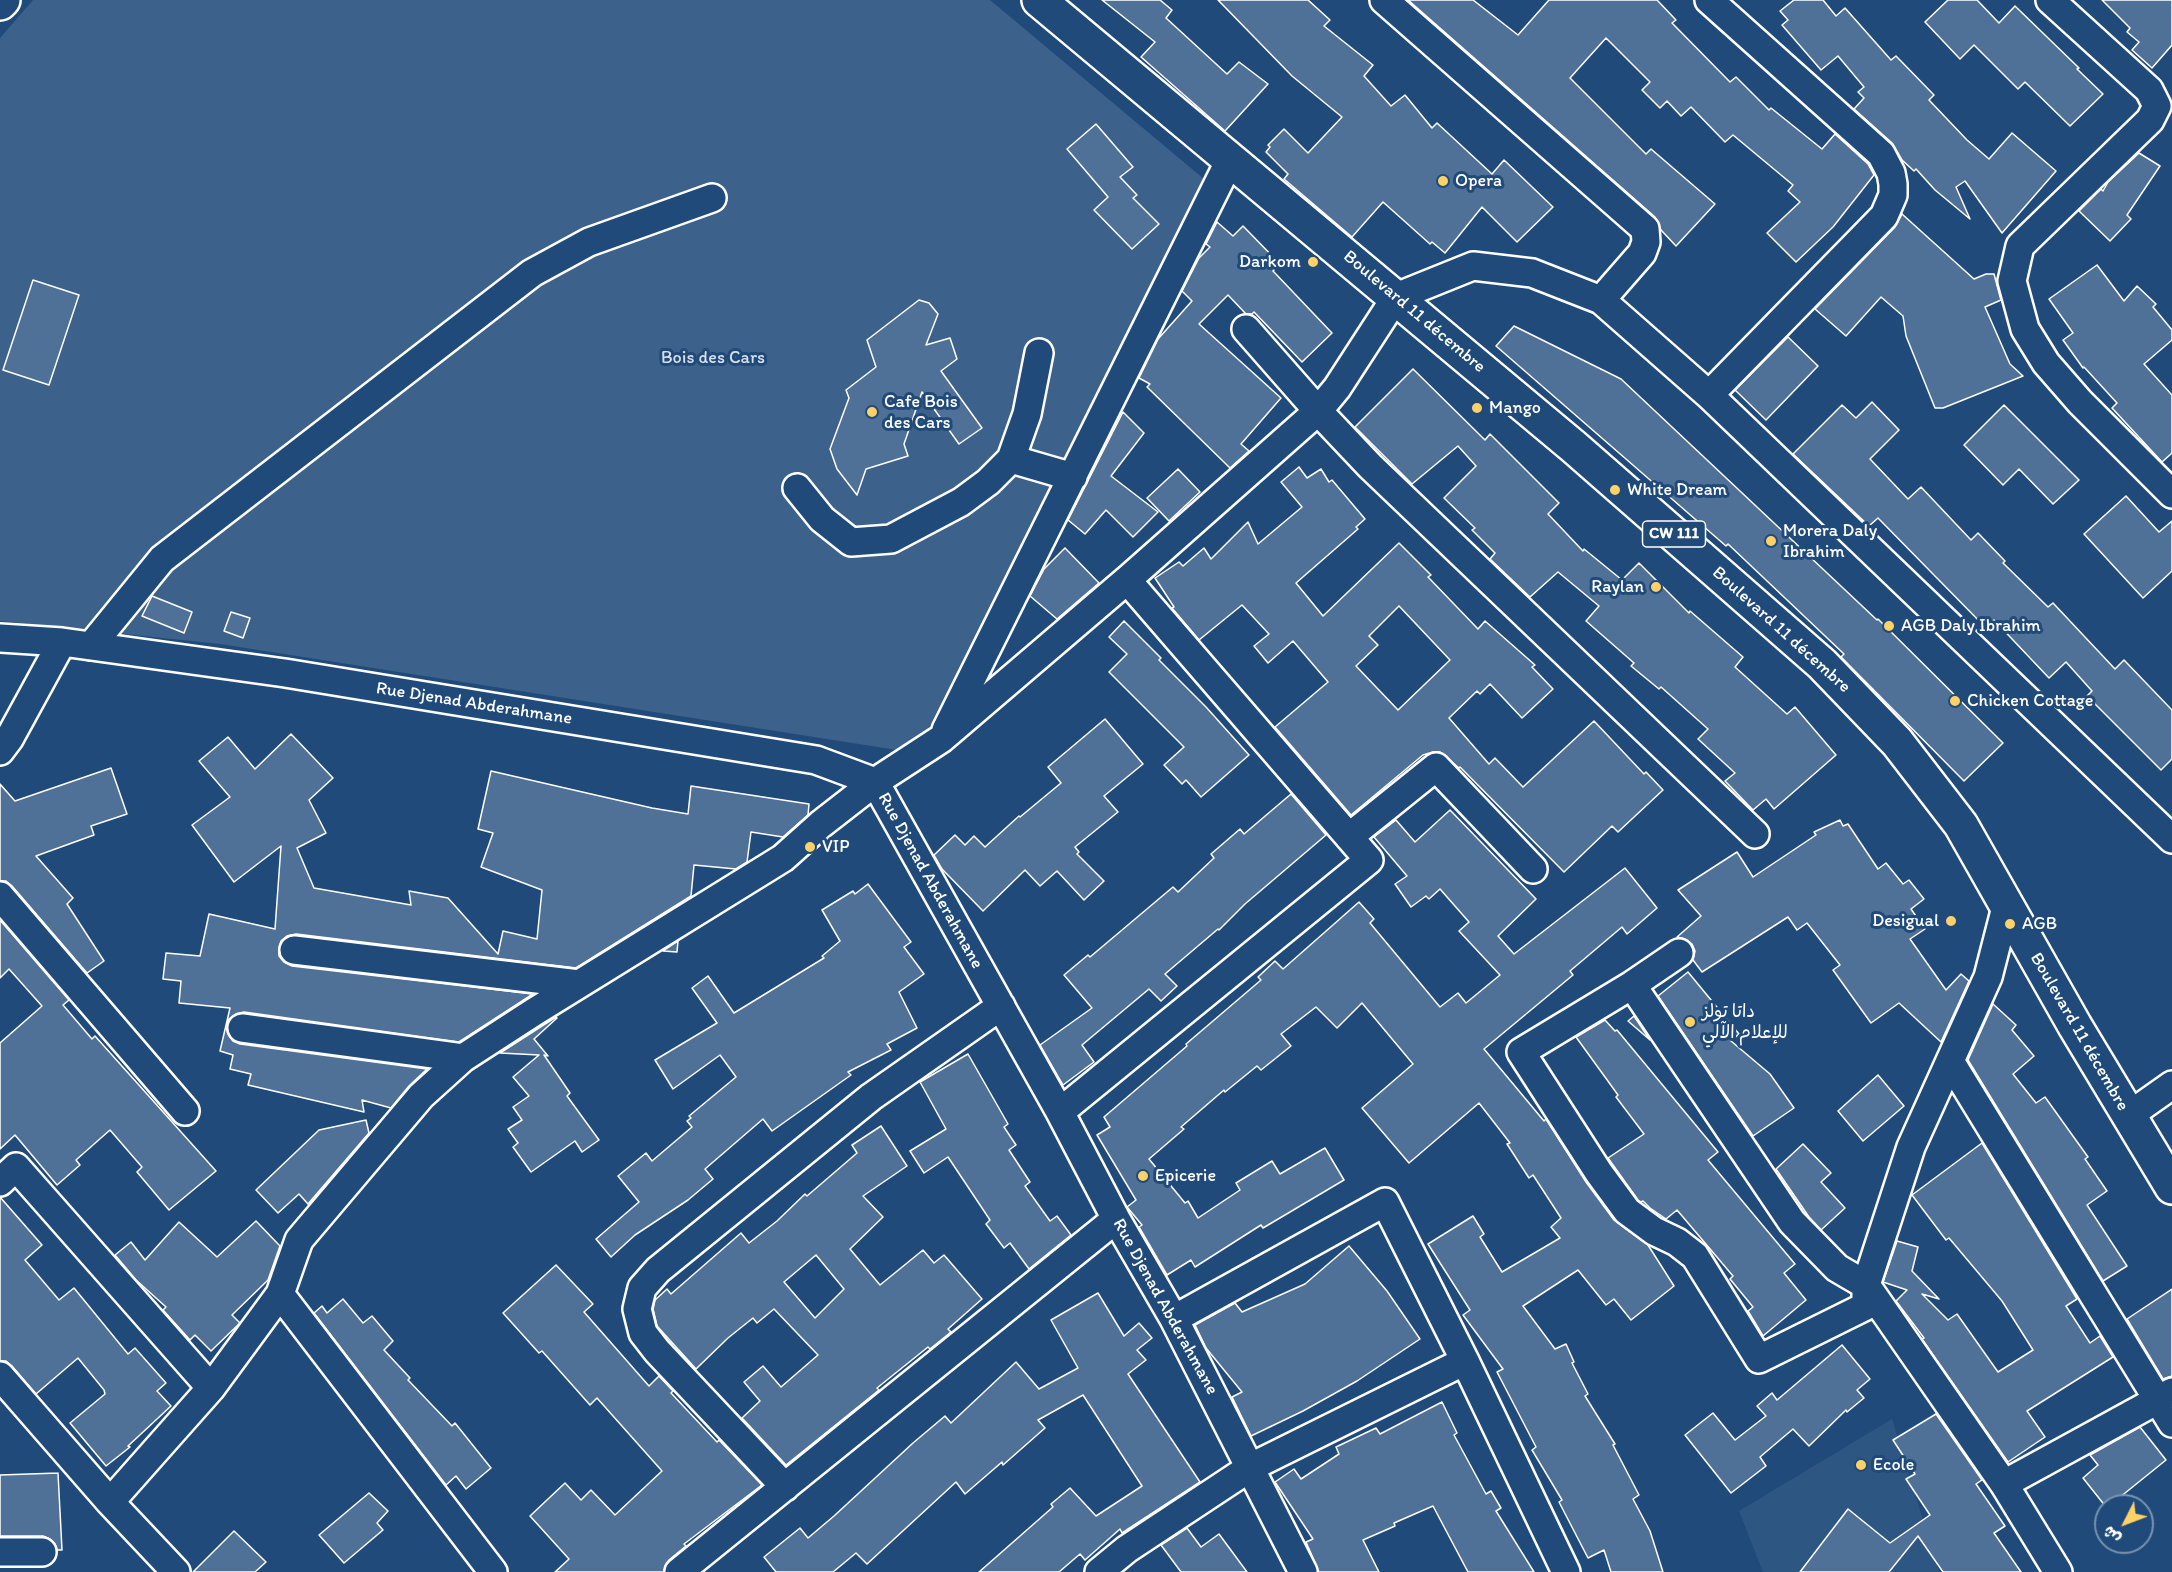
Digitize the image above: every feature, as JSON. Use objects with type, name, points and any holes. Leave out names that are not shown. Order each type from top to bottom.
[{"type":"main road","points":[[0,3],[3,0]]},
{"type":"main road","name":"Boulevard 11 décembre","points":[[1039,0],[1574,447],[1822,664],[1897,742],[1961,825],[2006,907],[2172,1187]]},
{"type":"street","points":[[1384,0],[1645,229],[1646,242],[1642,253],[1601,300]]},
{"type":"street","points":[[1709,0],[1881,154],[1891,173],[1893,195],[1884,216],[1709,395]]},
{"type":"street","points":[[2050,0],[2149,90],[2157,106],[2150,120],[2020,246],[2012,280],[2025,329],[2046,363],[2080,402],[2172,494]]},
{"type":"street","points":[[941,739],[1230,160]]},
{"type":"street","points":[[91,646],[162,559],[532,273],[589,242],[712,198]]},
{"type":"street","points":[[110,1502],[211,1388],[280,1294],[299,1240],[421,1096],[463,1058],[783,858],[874,782],[941,739],[1318,411],[1337,387],[1396,297],[1473,266],[1532,273],[1601,300],[1709,395],[2172,839]]},
{"type":"street","points":[[1246,329],[1370,466],[1755,834]]},
{"type":"street","points":[[797,489],[822,519],[851,542],[891,538],[961,502],[988,482],[1011,459],[1027,414],[1039,353]]},
{"type":"street","points":[[1011,459],[1073,477]]},
{"type":"street","points":[[1060,1112],[1369,860],[1126,580]]},
{"type":"street","name":"Rue Djenad Abderahmane","points":[[0,638],[62,642],[285,673],[816,760],[874,782],[1060,1112],[1116,1219],[1174,1319],[1303,1572]]},
{"type":"street","points":[[0,751],[9,740],[62,642]]},
{"type":"street","points":[[1349,837],[1436,768],[1533,869]]},
{"type":"street","points":[[0,896],[185,1111]]},
{"type":"street","points":[[1679,953],[1632,985],[1521,1052],[1599,1173],[1627,1211],[1654,1232],[1677,1242],[1695,1256],[1759,1359],[1866,1306],[1866,1285],[1911,1147],[1988,977],[2006,907]]},
{"type":"street","points":[[294,950],[579,984]]},
{"type":"street","points":[[1632,985],[1792,1222],[1837,1268],[1866,1285],[2004,1484],[2058,1572]]},
{"type":"street","points":[[785,1487],[657,1351],[643,1333],[637,1309],[642,1288],[658,1270],[871,1098],[1001,1006]]},
{"type":"street","points":[[242,1028],[463,1058]]},
{"type":"street","points":[[1950,1061],[2165,1396],[2172,1423]]},
{"type":"street","points":[[2128,1116],[2172,1085]]},
{"type":"street","points":[[0,1182],[16,1167],[211,1388]]},
{"type":"street","points":[[1174,1319],[1385,1202],[1466,1361],[1566,1572]]},
{"type":"street","points":[[679,1572],[1116,1219]]},
{"type":"street","points":[[280,1294],[493,1572]]},
{"type":"street","points":[[1099,1572],[1127,1549],[1251,1467],[1466,1361]]},
{"type":"street","points":[[0,1376],[110,1502],[176,1572]]},
{"type":"street","points":[[2004,1484],[2165,1396]]},
{"type":"street","points":[[0,1552],[42,1552]]},
{"type":"shaded area","name":"Ecole","points":[[1892,1419],[1939,1572],[1763,1572],[1739,1511]]},
{"type":"green space","name":"Bois des Cars","points":[[33,0],[990,0],[1204,179],[916,753],[220,644],[0,621],[0,38]]},
{"type":"building","points":[[1102,0],[1160,0],[1172,10],[1166,18],[1227,74],[1239,62],[1268,84],[1225,131],[1141,57],[1155,42]]},
{"type":"building","points":[[1218,0],[1308,0],[1330,20],[1324,26],[1373,65],[1364,76],[1391,106],[1405,95],[1432,128],[1437,123],[1492,174],[1504,160],[1553,207],[1517,242],[1482,207],[1445,253],[1432,242],[1430,244],[1383,202],[1352,237],[1284,179],[1288,174],[1266,152],[1270,147],[1268,145],[1284,129],[1308,153],[1342,117],[1292,76]]},
{"type":"building","points":[[1408,0],[1473,0],[1518,35],[1549,0],[1657,0],[1676,20],[1672,23],[1730,82],[1736,77],[1769,110],[1771,108],[1822,149],[1835,134],[1868,164],[1874,175],[1833,227],[1796,262],[1767,233],[1800,202],[1788,191],[1793,185],[1733,135],[1725,142],[1691,107],[1681,116],[1667,101],[1660,108],[1642,90],[1650,82],[1606,38],[1570,78],[1646,154],[1651,149],[1715,204],[1676,246],[1661,230],[1655,217]]},
{"type":"building","points":[[1794,0],[1823,0],[1836,16],[1845,8],[1891,60],[1896,56],[1934,95],[1929,100],[1967,140],[1989,159],[2012,133],[2056,171],[2002,233],[1965,181],[1956,187],[1970,219],[1935,190],[1916,169],[1914,171],[1902,160],[1892,143],[1854,109],[1864,98],[1858,92],[1864,87],[1838,56],[1821,70],[1782,25],[1788,20],[1780,11]]},
{"type":"building","points":[[1948,0],[1977,0],[1999,23],[2015,6],[2103,94],[2070,126],[2025,82],[2018,89],[1974,45],[1960,59],[1925,22]]},
{"type":"building","points":[[2102,0],[2172,0],[2172,45],[2152,68],[2132,50],[2139,42],[2127,32],[2130,28]]},
{"type":"building","points":[[1096,124],[1133,167],[1120,177],[1137,195],[1133,198],[1159,224],[1132,249],[1094,210],[1108,197],[1067,149]]},
{"type":"building","points":[[2139,153],[2160,166],[2127,215],[2131,219],[2110,241],[2079,211],[2101,189],[2103,191],[2108,182]]},
{"type":"building","points":[[1902,214],[1974,279],[1986,274],[1994,274],[2001,300],[1985,307],[2010,364],[2023,376],[1943,408],[1935,408],[1906,336],[1903,316],[1881,297],[1846,336],[1815,309],[1895,227]]},
{"type":"building","points":[[1217,222],[1233,236],[1243,226],[1280,264],[1273,271],[1332,333],[1302,362],[1254,312],[1246,314],[1228,295],[1199,324],[1281,398],[1241,444],[1249,451],[1230,468],[1147,387],[1150,384],[1139,378],[1158,339],[1192,301],[1182,291],[1199,258],[1210,247],[1206,244]]},
{"type":"building","points":[[2097,265],[2124,301],[2137,286],[2156,304],[2153,307],[2172,330],[2172,340],[2144,364],[2172,395],[2172,453],[2162,462],[2112,408],[2117,403],[2083,368],[2063,340],[2073,333],[2049,299]]},
{"type":"building","points":[[33,280],[79,295],[49,385],[3,370]]},
{"type":"building","points":[[919,300],[929,303],[938,314],[926,345],[950,338],[957,359],[941,371],[982,428],[959,444],[922,392],[904,444],[908,456],[866,469],[857,495],[837,469],[830,449],[849,398],[846,390],[876,367],[867,340]]},
{"type":"building","points":[[1514,326],[1621,379],[1878,619],[2003,743],[1964,781],[1841,657],[1844,654],[1728,544],[1726,546],[1496,346]]},
{"type":"building","points":[[1788,337],[1818,366],[1766,420],[1735,390]]},
{"type":"building","points":[[1413,369],[1485,440],[1490,434],[1559,503],[1548,514],[1583,551],[1584,549],[1622,580],[1639,563],[1689,613],[1690,611],[1743,657],[1735,667],[1787,714],[1795,707],[1836,755],[1774,809],[1766,799],[1753,810],[1725,781],[1735,773],[1698,739],[1708,729],[1661,687],[1659,689],[1631,666],[1634,663],[1586,621],[1599,606],[1558,572],[1530,597],[1490,559],[1495,553],[1472,530],[1475,528],[1444,498],[1476,466],[1458,446],[1412,484],[1355,427]]},
{"type":"building","points":[[1872,402],[1899,430],[1870,459],[1908,499],[1921,487],[1971,540],[1978,533],[2005,561],[2003,563],[2048,607],[2053,603],[2115,669],[2124,660],[2172,710],[2172,759],[2161,770],[2087,696],[2092,691],[2066,662],[2049,678],[1994,620],[1986,628],[1878,518],[1869,526],[1793,454],[1842,405],[1856,418]]},
{"type":"building","points":[[2004,405],[2079,480],[2053,504],[2019,469],[2003,485],[1964,445]]},
{"type":"building","points":[[1123,412],[1144,433],[1111,476],[1158,512],[1133,537],[1106,510],[1085,534],[1068,520]]},
{"type":"building","points":[[1299,467],[1307,478],[1321,469],[1329,482],[1332,480],[1365,519],[1356,527],[1358,529],[1296,583],[1323,616],[1399,543],[1431,575],[1428,577],[1478,629],[1485,621],[1535,665],[1532,667],[1553,689],[1522,718],[1490,684],[1480,694],[1477,691],[1449,718],[1489,764],[1495,758],[1523,787],[1594,721],[1644,774],[1646,772],[1663,790],[1618,832],[1612,826],[1564,872],[1460,767],[1440,752],[1423,755],[1351,815],[1275,727],[1328,682],[1293,641],[1268,663],[1254,646],[1269,634],[1242,605],[1199,640],[1172,608],[1174,607],[1155,578],[1179,562],[1183,566],[1204,548],[1211,559],[1248,522],[1258,544],[1302,507],[1281,482]],"holes":[[[1399,606],[1450,660],[1398,710],[1356,666],[1378,645],[1369,636]]]},
{"type":"building","points":[[1178,469],[1200,492],[1169,521],[1147,498]]},
{"type":"building","points":[[2126,496],[2159,532],[2172,521],[2172,571],[2143,598],[2084,534]]},
{"type":"building","points":[[1065,548],[1099,583],[1057,619],[1030,596],[1044,569]]},
{"type":"building","points":[[152,596],[192,612],[184,633],[142,616]]},
{"type":"building","points":[[231,612],[250,618],[243,638],[224,631]]},
{"type":"building","points":[[1124,621],[1161,658],[1159,660],[1249,755],[1201,797],[1186,780],[1182,784],[1164,765],[1184,747],[1109,672],[1127,654],[1109,637]]},
{"type":"building","points":[[1105,719],[1143,764],[1104,796],[1118,812],[1075,847],[1079,852],[1077,854],[1104,881],[1084,900],[1057,871],[1040,886],[1025,870],[983,911],[942,869],[934,855],[955,835],[965,845],[974,836],[985,847],[1019,816],[1061,783],[1048,767]]},
{"type":"building","points":[[291,734],[333,778],[309,800],[326,833],[297,848],[314,888],[411,905],[409,891],[448,898],[498,954],[503,931],[537,939],[542,890],[481,867],[493,833],[478,829],[491,771],[652,808],[688,814],[691,786],[809,804],[808,815],[783,837],[751,832],[747,862],[736,869],[694,865],[691,896],[576,968],[296,934],[287,936],[281,941],[279,956],[292,966],[533,994],[459,1042],[244,1012],[229,1019],[226,1026],[228,1034],[233,1041],[240,1044],[427,1069],[391,1108],[362,1100],[364,1112],[248,1085],[251,1074],[230,1069],[233,1055],[220,1051],[230,1008],[179,1003],[181,981],[163,979],[166,953],[200,956],[209,914],[275,929],[281,846],[234,882],[192,825],[230,797],[199,761],[228,737],[255,769]]},
{"type":"building","points":[[111,768],[127,814],[91,826],[94,835],[36,856],[73,898],[67,904],[104,961],[87,973],[12,886],[6,881],[0,881],[0,784],[15,801]]},
{"type":"building","points":[[1291,794],[1326,835],[1245,904],[1219,930],[1165,974],[1177,986],[1161,1001],[1149,989],[1082,1045],[1094,1062],[1063,1085],[1040,1045],[1092,1008],[1064,975],[1088,955],[1090,957],[1173,887],[1178,892],[1214,858],[1211,854],[1240,829],[1244,834]]},
{"type":"building","points":[[1450,810],[1536,899],[1498,936],[1514,954],[1625,868],[1657,908],[1627,934],[1622,927],[1570,971],[1573,975],[1484,1049],[1544,1121],[1546,1119],[1586,1182],[1614,1220],[1648,1245],[1674,1286],[1631,1320],[1614,1299],[1606,1305],[1578,1270],[1523,1306],[1555,1349],[1566,1344],[1574,1362],[1572,1363],[1588,1394],[1585,1396],[1615,1444],[1613,1445],[1639,1495],[1633,1499],[1650,1531],[1663,1572],[1611,1572],[1604,1550],[1588,1558],[1559,1502],[1562,1500],[1532,1450],[1536,1447],[1497,1372],[1503,1369],[1463,1315],[1470,1310],[1428,1244],[1473,1216],[1484,1234],[1480,1237],[1502,1272],[1560,1238],[1551,1227],[1561,1218],[1533,1175],[1529,1178],[1507,1144],[1510,1143],[1479,1103],[1409,1163],[1362,1108],[1413,1064],[1362,1003],[1337,1028],[1316,1007],[1281,1034],[1291,1046],[1261,1070],[1257,1066],[1225,1092],[1224,1090],[1181,1127],[1184,1129],[1149,1159],[1185,1203],[1188,1201],[1198,1218],[1240,1190],[1236,1183],[1272,1161],[1280,1174],[1325,1148],[1344,1180],[1263,1228],[1261,1225],[1195,1267],[1191,1260],[1167,1275],[1139,1227],[1142,1225],[1127,1207],[1136,1200],[1097,1135],[1110,1127],[1104,1117],[1261,980],[1258,977],[1275,961],[1283,969],[1359,902],[1374,919],[1370,923],[1440,1007],[1458,993],[1466,1003],[1500,975],[1459,931],[1469,922],[1440,889],[1429,899],[1426,896],[1411,907],[1395,884],[1407,876],[1374,837],[1396,820],[1415,842]]},
{"type":"building","points":[[1840,820],[1843,826],[1848,824],[1878,869],[1886,863],[1903,884],[1909,880],[1924,899],[1911,909],[1925,929],[1910,939],[1946,990],[1961,974],[1969,981],[1941,1042],[1899,1003],[1871,1023],[1833,970],[1840,965],[1807,923],[1797,930],[1788,917],[1702,972],[1693,960],[1695,951],[1692,944],[1677,937],[1701,916],[1678,890],[1737,852],[1753,877],[1816,835],[1814,832]]},
{"type":"building","points":[[868,884],[911,942],[904,947],[924,974],[899,992],[917,1028],[887,1044],[891,1050],[848,1072],[851,1075],[772,1131],[763,1119],[705,1169],[713,1179],[688,1200],[635,1235],[611,1257],[596,1239],[639,1202],[618,1176],[646,1153],[652,1161],[692,1127],[687,1121],[691,1118],[689,1116],[736,1077],[720,1055],[673,1089],[655,1060],[717,1023],[692,988],[708,976],[734,1013],[824,958],[822,956],[840,941],[822,910],[853,891],[855,894]]},
{"type":"building","points":[[0,920],[69,1000],[63,1005],[92,1039],[95,1036],[216,1171],[169,1210],[137,1172],[142,1167],[110,1130],[76,1160],[80,1165],[57,1185],[15,1135],[0,1149],[0,1043],[42,1006],[9,969],[0,978]]},
{"type":"building","points":[[678,941],[677,952],[663,951]]},
{"type":"building","points":[[1688,972],[1739,1034],[1731,1041],[1770,1074],[1794,1108],[1753,1136],[1658,996]]},
{"type":"building","points":[[1993,1004],[2016,1025],[2012,1030],[2034,1056],[2013,1074],[2036,1103],[2045,1097],[2088,1157],[2085,1159],[2107,1191],[2087,1205],[2127,1266],[2103,1281],[1968,1060]]},
{"type":"building","points":[[1634,1016],[1650,1040],[1628,1021]]},
{"type":"building","points":[[556,1017],[534,1039],[548,1056],[544,1055],[570,1093],[567,1096],[599,1140],[582,1152],[575,1141],[531,1172],[513,1147],[518,1143],[508,1129],[522,1120],[513,1107],[529,1096],[513,1077],[539,1055],[500,1053]]},
{"type":"building","points":[[1605,1020],[1615,1031],[1617,1030],[1718,1152],[1708,1160],[1795,1264],[1784,1273],[1806,1300],[1763,1336],[1748,1311],[1753,1307],[1730,1279],[1733,1276],[1677,1210],[1666,1219],[1643,1201],[1638,1200],[1608,1158],[1644,1134],[1576,1037]]},
{"type":"building","points":[[968,1054],[1008,1124],[1004,1127],[1016,1145],[1009,1150],[1030,1182],[1025,1186],[1050,1221],[1057,1216],[1071,1235],[1029,1269],[1010,1243],[1004,1248],[986,1224],[990,1220],[948,1157],[924,1173],[910,1151],[946,1129],[920,1082]]},
{"type":"building","points":[[1878,1075],[1904,1106],[1863,1141],[1838,1111]]},
{"type":"building","points":[[366,1120],[369,1133],[308,1204],[299,1194],[278,1213],[256,1190],[319,1130]]},
{"type":"building","points":[[881,1126],[907,1166],[863,1196],[883,1217],[850,1249],[880,1285],[923,1250],[934,1263],[944,1255],[982,1299],[948,1329],[951,1332],[930,1349],[928,1347],[877,1388],[879,1390],[786,1465],[742,1418],[760,1401],[744,1382],[763,1366],[781,1387],[818,1355],[774,1309],[757,1323],[753,1318],[696,1369],[657,1326],[653,1309],[655,1300],[667,1289],[671,1294],[741,1233],[749,1243],[777,1221],[805,1194],[807,1196],[857,1153],[852,1145]],"holes":[[[816,1255],[844,1289],[815,1318],[784,1282]]]},
{"type":"building","points":[[1982,1143],[2077,1299],[2066,1306],[2090,1343],[2100,1336],[2113,1357],[2027,1411],[2045,1437],[2008,1462],[1922,1339],[1924,1338],[1896,1301],[1907,1290],[1883,1282],[1897,1241],[1918,1247],[1912,1271],[1939,1299],[1922,1294],[1948,1320],[1957,1314],[1998,1372],[2033,1350],[2002,1301],[1949,1238],[1946,1240],[1912,1195]]},
{"type":"building","points":[[1803,1144],[1831,1173],[1821,1182],[1845,1208],[1821,1230],[1809,1217],[1776,1169]]},
{"type":"building","points":[[0,1197],[42,1245],[25,1260],[59,1300],[74,1288],[128,1354],[135,1348],[166,1383],[157,1391],[171,1406],[128,1446],[130,1447],[106,1466],[70,1423],[105,1394],[78,1358],[36,1394],[12,1366],[6,1361],[0,1361]]},
{"type":"building","points":[[256,1221],[280,1246],[268,1280],[232,1315],[240,1323],[211,1351],[195,1335],[190,1340],[163,1310],[166,1307],[136,1280],[115,1255],[131,1242],[145,1260],[179,1222],[217,1257]]},
{"type":"building","points":[[1349,1246],[1387,1291],[1420,1339],[1357,1381],[1251,1436],[1232,1397],[1242,1392],[1206,1348],[1195,1325],[1235,1303],[1242,1312],[1305,1284]]},
{"type":"building","points":[[556,1265],[593,1304],[584,1312],[649,1386],[659,1376],[673,1391],[671,1393],[717,1442],[719,1440],[762,1485],[684,1544],[686,1546],[669,1560],[664,1572],[555,1572],[569,1559],[530,1516],[565,1483],[581,1500],[591,1490],[615,1515],[662,1471],[597,1398],[590,1405],[542,1351],[539,1353],[503,1313]]},
{"type":"building","points":[[2172,1289],[2172,1376],[2163,1379],[2127,1319]]},
{"type":"building","points":[[1098,1293],[1124,1336],[1139,1323],[1152,1338],[1137,1350],[1146,1360],[1128,1374],[1200,1482],[1122,1533],[1120,1529],[1085,1560],[1080,1554],[1059,1572],[979,1572],[1053,1507],[1051,1504],[1070,1488],[1096,1516],[1142,1486],[1083,1395],[1038,1420],[1045,1428],[1003,1465],[1002,1462],[965,1494],[956,1482],[867,1564],[856,1553],[833,1572],[776,1572],[764,1557],[800,1528],[808,1538],[913,1443],[945,1416],[951,1423],[1016,1362],[1039,1389],[1078,1368],[1051,1320]]},
{"type":"building","points":[[343,1299],[363,1323],[372,1316],[393,1341],[384,1350],[410,1378],[408,1380],[452,1426],[455,1423],[491,1468],[466,1489],[456,1476],[446,1485],[314,1313],[322,1306],[327,1313]]},
{"type":"building","points":[[1842,1345],[1870,1379],[1857,1390],[1864,1398],[1847,1412],[1846,1410],[1809,1446],[1793,1429],[1760,1457],[1766,1466],[1731,1493],[1685,1435],[1713,1413],[1735,1440],[1766,1416],[1757,1406],[1772,1393],[1777,1400]]},
{"type":"building","points":[[1442,1402],[1457,1433],[1454,1435],[1486,1494],[1491,1491],[1501,1508],[1496,1511],[1534,1572],[1468,1572],[1433,1506],[1363,1540],[1379,1572],[1319,1572],[1306,1542],[1313,1539],[1275,1482],[1294,1469],[1301,1479],[1339,1454],[1336,1447],[1376,1428],[1380,1434]]},
{"type":"building","points":[[1936,1414],[1982,1480],[1976,1484],[2005,1526],[1994,1533],[2021,1572],[1943,1572],[1918,1536],[1889,1572],[1800,1572],[1848,1509],[1890,1543],[1930,1515],[1906,1479],[1915,1474],[1893,1440]]},
{"type":"building","points":[[2140,1427],[2166,1460],[2124,1494],[2096,1494],[2083,1478],[2098,1465],[2090,1455]]},
{"type":"building","points":[[58,1473],[62,1550],[57,1550],[50,1539],[43,1536],[0,1536],[0,1475]]},
{"type":"building","points":[[369,1493],[388,1511],[377,1523],[383,1530],[344,1563],[319,1535]]},
{"type":"building","points":[[1187,1528],[1201,1547],[1219,1534],[1247,1572],[1181,1572],[1161,1545]]},
{"type":"building","points":[[234,1531],[266,1562],[255,1572],[193,1572]]},
{"type":"place","name":"Opera","points":[[1443,181]]},
{"type":"place","name":"Darkom","points":[[1313,262]]},
{"type":"place","name":"Mango","points":[[1477,408]]},
{"type":"place","name":"Cafe Bois des Cars","points":[[872,412]]},
{"type":"place","name":"White Dream","points":[[1615,490]]},
{"type":"place","name":"Morera Daly Ibrahim","points":[[1771,541]]},
{"type":"place","name":"Raylan","points":[[1656,587]]},
{"type":"place","name":"AGB Daly Ibrahim","points":[[1889,626]]},
{"type":"place","name":"Chicken Cottage","points":[[1955,701]]},
{"type":"place","name":"VIP","points":[[810,847]]},
{"type":"place","name":"Desigual","points":[[1951,921]]},
{"type":"place","name":"AGB","points":[[2010,924]]},
{"type":"place","name":"داتا تولز للإعلام الآلي","points":[[1690,1022]]},
{"type":"place","name":"Epicerie","points":[[1143,1176]]},
{"type":"place","name":"Ecole","points":[[1861,1465]]}]
